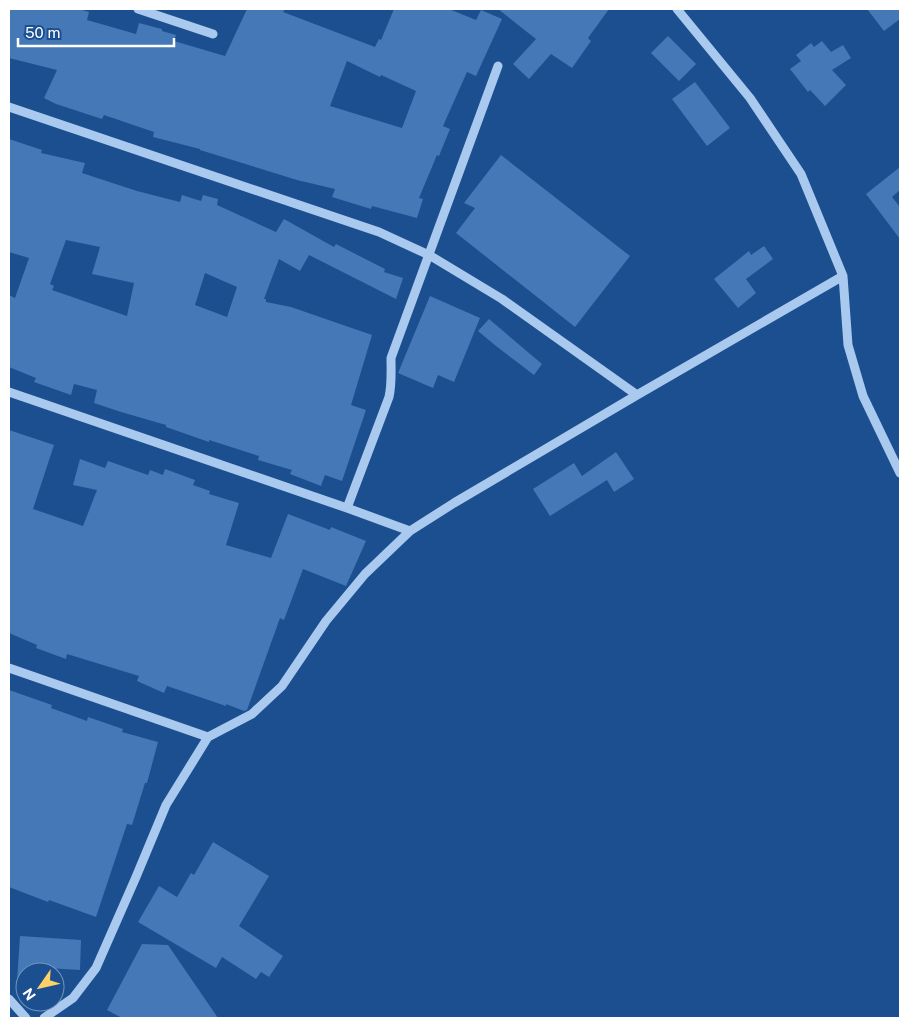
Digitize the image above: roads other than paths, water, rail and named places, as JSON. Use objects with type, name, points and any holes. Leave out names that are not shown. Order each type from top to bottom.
[{"type":"street","points":[[138,9],[213,34]]},
{"type":"street","points":[[677,9],[750,98],[801,174],[843,276],[848,345],[863,396],[900,472]]},
{"type":"street","points":[[348,508],[389,397],[392,386],[391,358],[498,66]]},
{"type":"street","points":[[9,107],[379,232],[430,255],[502,299],[637,394]]},
{"type":"street","points":[[44,1018],[72,998],[96,968],[166,806],[208,737],[252,714],[282,686],[326,621],[365,574],[410,531],[637,394],[843,276]]},
{"type":"street","points":[[9,392],[410,531]]},
{"type":"street","points":[[9,668],[208,737]]},
{"type":"street","points":[[9,999],[26,1018]]}]
